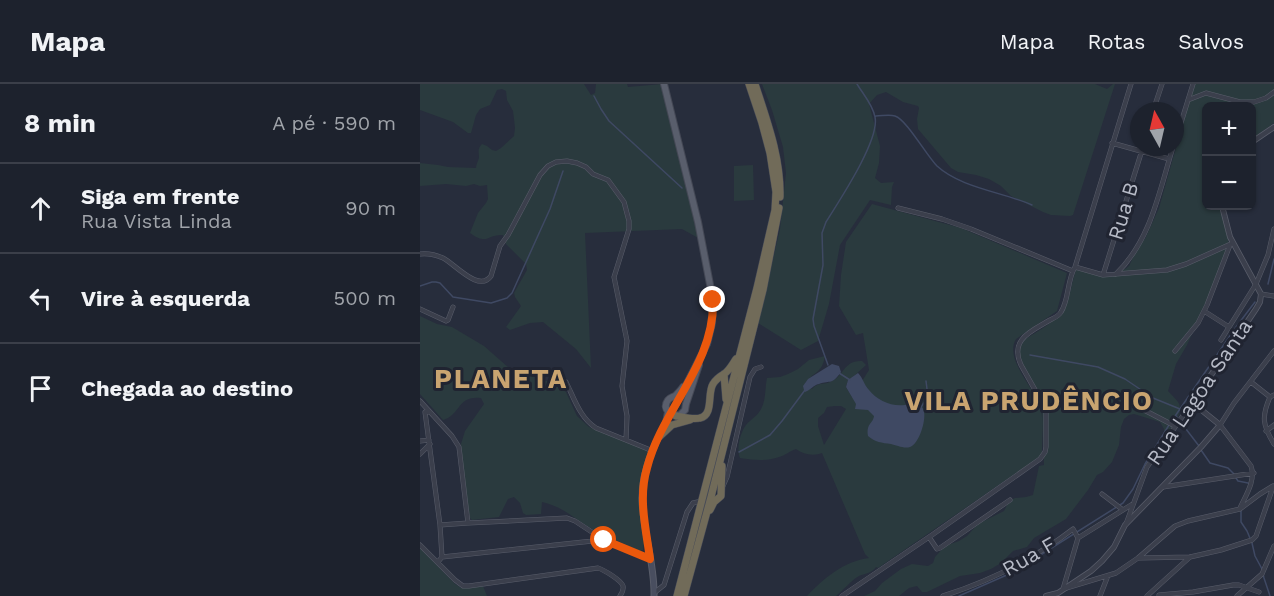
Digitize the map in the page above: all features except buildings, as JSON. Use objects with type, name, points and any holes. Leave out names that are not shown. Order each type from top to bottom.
[{"type":"highway","points":[[727,404],[725,389],[729,372],[741,349],[758,288],[775,210],[774,175],[766,138],[749,84]]},
{"type":"highway","points":[[684,596],[703,526],[714,498],[723,450],[763,290],[780,207],[778,166],[755,84]]},
{"type":"highway","points":[[676,596],[727,404],[729,372]]},
{"type":"highway","points":[[659,437],[676,423],[700,418],[706,413],[709,407],[710,388],[714,381],[729,372],[738,375],[729,415],[730,421]]},
{"type":"highway","points":[[710,394],[716,387],[725,389]]},
{"type":"highway","points":[[685,407],[695,418]]},
{"type":"highway","points":[[672,414],[695,418]]},
{"type":"highway","points":[[706,486],[708,494],[714,498],[721,496],[724,477],[723,450]]},
{"type":"main road","points":[[664,84],[698,222],[712,293],[712,323],[707,344],[678,397]]},
{"type":"main road","points":[[672,414],[680,415],[685,407],[698,372],[700,357]]},
{"type":"main road","points":[[672,414],[666,404],[671,397],[683,399],[685,407]]},
{"type":"main road","points":[[654,595],[642,499],[646,470],[652,453],[672,414]]},
{"type":"street","points":[[842,596],[1040,459],[1045,452],[1046,412],[1018,360],[1017,348],[1023,338],[1061,312],[1131,84]]},
{"type":"street","points":[[1157,102],[1162,84]]},
{"type":"street","points":[[1184,113],[1193,84]]},
{"type":"street","points":[[1188,100],[1206,93],[1240,102],[1254,102],[1274,92]]},
{"type":"street","points":[[1256,139],[1274,127]]},
{"type":"street","points":[[1112,143],[1130,147]]},
{"type":"street","name":"Rua B","points":[[1103,275],[1140,156]]},
{"type":"street","points":[[1161,156],[1169,159]]},
{"type":"street","points":[[1115,274],[1134,253],[1149,224],[1170,156]]},
{"type":"street","points":[[420,254],[428,253],[440,257],[476,281],[489,280],[500,246],[540,175],[548,166],[556,162],[577,163],[586,167],[593,174],[608,180],[624,202],[629,221],[629,229],[614,277],[627,340],[622,386],[627,416],[626,440]]},
{"type":"street","points":[[898,208],[971,229],[1074,269],[1103,275],[1174,268],[1231,244]]},
{"type":"street","points":[[1223,210],[1231,244],[1261,294],[1274,296]]},
{"type":"street","points":[[1221,340],[1256,284],[1268,255],[1274,229]]},
{"type":"street","points":[[1175,351],[1204,311],[1231,244]]},
{"type":"street","name":"Rua Lagoa Santa","points":[[1125,525],[1147,467],[1256,309],[1261,294]]},
{"type":"street","points":[[420,309],[446,321],[453,307]]},
{"type":"street","points":[[1204,311],[1229,327]]},
{"type":"street","points":[[1046,596],[1058,594],[1102,561],[1114,547],[1125,525],[1220,425],[1274,351]]},
{"type":"street","points":[[724,477],[750,377],[755,369],[761,367]]},
{"type":"street","points":[[566,382],[589,424],[648,449],[652,453]]},
{"type":"street","points":[[1251,382],[1272,396],[1266,406],[1264,417],[1266,431],[1274,444]]},
{"type":"street","points":[[1130,399],[1138,407],[1176,426]]},
{"type":"street","points":[[1194,400],[1199,408],[1220,425],[1254,473],[1240,509]]},
{"type":"street","points":[[420,401],[425,412],[440,525],[442,557],[438,562]]},
{"type":"street","points":[[425,412],[452,435],[459,447],[468,522]]},
{"type":"street","points":[[1266,431],[1274,425]]},
{"type":"street","points":[[420,441],[429,442]]},
{"type":"street","points":[[420,454],[429,442]]},
{"type":"street","points":[[1162,487],[1254,473]]},
{"type":"street","points":[[1063,589],[1107,577],[1124,569],[1181,523],[1240,509],[1274,485]]},
{"type":"street","points":[[1138,558],[1190,557],[1229,548],[1255,538],[1274,485]]},
{"type":"street","points":[[1102,494],[1123,510]]},
{"type":"street","points":[[929,537],[934,547],[940,548],[1010,500]]},
{"type":"street","points":[[654,595],[664,585],[687,512],[693,503],[702,501]]},
{"type":"street","points":[[1078,538],[1132,505]]},
{"type":"street","points":[[440,525],[562,517],[575,521],[604,540],[650,559]]},
{"type":"street","name":"Rua F","points":[[959,593],[1014,566],[1052,544],[1072,529],[1078,538],[1063,589]]},
{"type":"street","points":[[442,557],[604,540]]},
{"type":"street","points":[[420,545],[454,580],[463,586],[598,568],[622,584],[621,594]]},
{"type":"street","points":[[1238,596],[1262,574],[1274,546]]},
{"type":"street","points":[[1147,596],[1190,557]]},
{"type":"street","points":[[1100,596],[1107,577]]},
{"type":"street","points":[[1154,591],[1158,595],[1191,594],[1239,585],[1258,592]]},
{"type":"street","points":[[943,596],[959,593]]},
{"type":"shaded area","points":[[420,84],[584,84],[591,95],[595,93],[596,84],[627,84],[628,87],[662,84],[700,239],[682,229],[585,233],[591,368],[576,349],[543,322],[530,323],[510,330],[506,327],[521,306],[514,293],[527,270],[526,264],[506,244],[503,235],[480,239],[470,233],[478,213],[488,199],[487,185],[420,186],[420,163],[476,168],[482,144],[496,151],[514,136],[513,111],[507,100],[506,91],[497,90],[490,105],[480,109],[471,133],[468,133],[453,122],[420,110]]},
{"type":"shaded area","points":[[762,84],[1095,84],[1107,89],[1115,84],[1073,215],[1070,216],[1043,212],[1011,196],[989,179],[958,172],[951,168],[918,129],[918,106],[903,102],[886,92],[877,95],[869,104],[880,146],[875,178],[881,183],[894,182],[891,205],[870,200],[840,245],[829,304],[818,341],[801,350],[758,323],[780,229],[786,173],[783,147]]},
{"type":"shaded area","points":[[1194,84],[1274,84],[1274,123],[1256,136],[1256,102],[1202,102],[1202,210],[1220,210],[1229,239],[1209,296],[1176,364],[1168,391],[1180,406],[1173,425],[1164,436],[1164,429],[1160,422],[1134,414],[1129,415],[1124,419],[1121,427],[1119,445],[1112,462],[1097,475],[1066,519],[1034,538],[1027,547],[1013,551],[991,569],[960,576],[927,592],[922,592],[917,586],[909,588],[899,596],[864,596],[875,591],[901,569],[912,564],[928,566],[933,563],[935,557],[945,546],[959,541],[978,524],[1004,511],[1009,501],[1033,495],[1039,466],[1044,465],[1042,408],[1021,362],[1018,352],[1019,343],[1046,326],[1063,310],[1077,268],[1108,273],[1129,266],[1139,245],[1145,239],[1159,208],[1174,156],[1184,156],[1184,119]]},
{"type":"shaded area","points":[[753,165],[754,200],[734,201],[734,166]]},
{"type":"shaded area","points":[[872,204],[961,228],[1067,273],[1057,311],[1016,339],[1013,347],[1017,364],[1037,399],[1041,411],[1042,454],[878,568],[856,578],[836,596],[807,596],[820,583],[843,567],[869,558],[865,554],[822,453],[802,453],[796,449],[777,458],[756,460],[740,458],[739,446],[744,428],[762,407],[767,378],[788,374],[809,360],[825,356],[820,369],[805,383],[812,389],[818,384],[835,380],[851,363],[862,361],[866,365],[848,380],[846,387],[852,397],[869,370],[863,333],[856,335],[839,306],[846,242]],"holes":[[[841,406],[846,409],[824,445],[818,418],[827,407]]]},
{"type":"shaded area","points":[[420,316],[437,324],[452,327],[484,346],[509,368],[555,384],[566,392],[577,416],[589,427],[648,450],[638,493],[643,550],[639,551],[601,534],[564,511],[542,502],[541,514],[526,515],[514,497],[508,499],[499,517],[472,520],[470,518],[461,444],[465,431],[484,404],[481,398],[467,399],[453,414],[443,420],[420,394]]},
{"type":"shaded area","points":[[420,548],[454,583],[461,588],[483,586],[487,596],[420,596]]},
{"type":"water","points":[[832,364],[839,366],[841,372],[835,379],[805,392],[803,386],[808,379]]},
{"type":"water","points":[[858,373],[867,388],[880,400],[900,405],[914,402],[922,407],[923,426],[913,445],[903,447],[879,442],[868,436],[868,429],[874,416],[868,410],[855,409],[856,404],[846,387],[848,380]]},
{"type":"waterway","points":[[828,365],[813,319],[823,265],[822,233],[826,222],[865,155],[875,127],[872,108],[857,84]]},
{"type":"waterway","points":[[594,96],[609,121],[682,188]]},
{"type":"waterway","points":[[876,116],[893,115],[900,119],[937,166],[958,180],[1032,205]]},
{"type":"waterway","points":[[420,286],[436,282],[440,283],[453,297],[491,303],[507,298],[512,293],[550,209],[563,171]]},
{"type":"waterway","points":[[1268,284],[1274,259]]},
{"type":"waterway","points":[[959,596],[1009,574],[1123,503],[1169,425],[1255,302]]},
{"type":"waterway","points":[[1030,355],[1098,367],[1125,379],[1153,398],[1180,409]]},
{"type":"waterway","points":[[839,373],[850,380]]},
{"type":"waterway","points":[[921,407],[928,397],[926,381]]},
{"type":"waterway","points":[[739,452],[770,435],[805,390]]},
{"type":"waterway","points":[[1176,416],[1199,446]]},
{"type":"waterway","points":[[1201,450],[1210,463],[1228,468],[1234,474]]},
{"type":"waterway","points":[[1236,478],[1250,485]]},
{"type":"waterway","points":[[1241,511],[1241,522],[1247,531],[1262,569]]},
{"type":"waterway","points":[[1263,574],[1270,596]]},
{"type":"district","name":"PLANETA","points":[[501,379]]},
{"type":"district","name":"VILA PRUDÊNCIO","points":[[1029,401]]},
{"type":"route","points":[[604,540],[650,559],[642,499],[646,470],[659,437],[707,344],[712,323],[713,300]]}]
